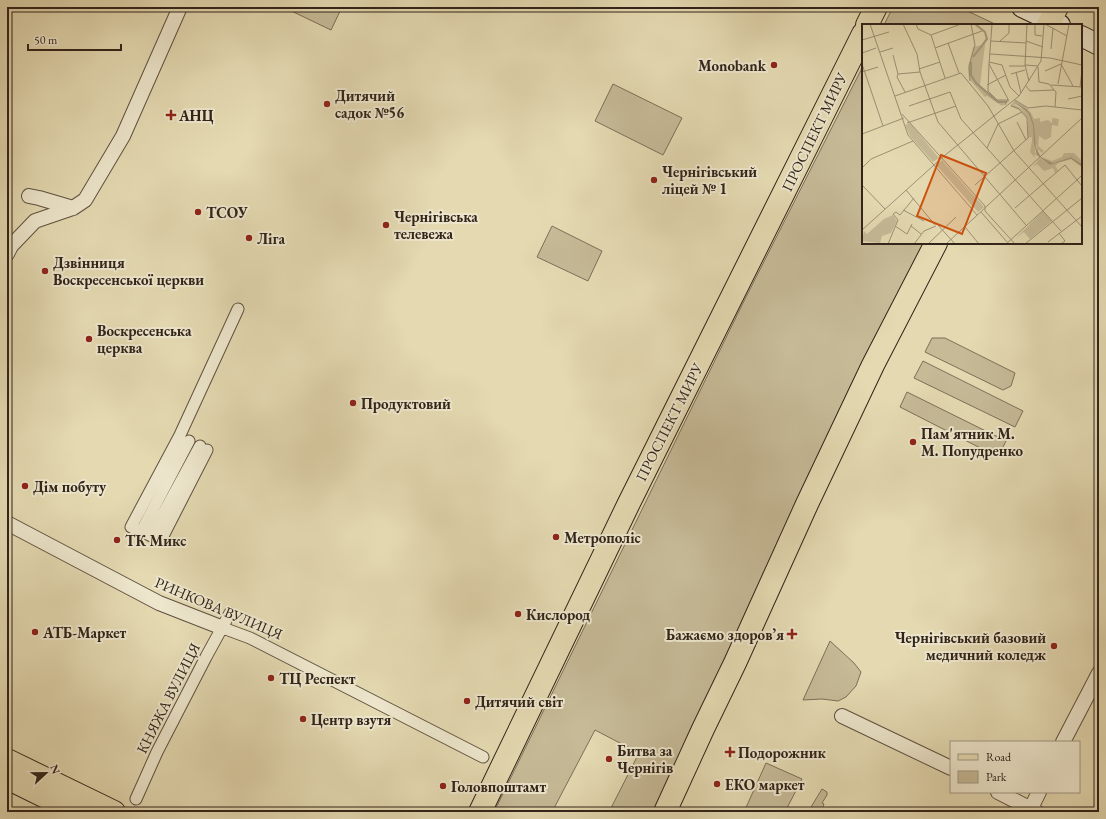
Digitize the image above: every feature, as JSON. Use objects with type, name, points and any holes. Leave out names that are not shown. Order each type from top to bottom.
[{"type":"main road","points":[[868,24],[876,7]]},
{"type":"main road","points":[[1022,7],[1054,19]]},
{"type":"main road","name":"ПРОСПЕКТ МИРУ","points":[[480,812],[629,503],[862,36]]},
{"type":"main road","points":[[1082,36],[1099,45]]},
{"type":"main road","points":[[665,812],[702,729],[735,664],[806,504],[873,365],[935,244]]},
{"type":"main road","points":[[7,760],[114,812]]},
{"type":"main road","points":[[7,778],[76,812]]},
{"type":"street","points":[[7,254],[11,246],[35,221],[73,208],[85,200],[123,136],[180,7]]},
{"type":"street","points":[[29,196],[73,208]]},
{"type":"street","points":[[203,448],[161,540],[130,527],[180,435],[238,309]]},
{"type":"street","points":[[146,534],[189,440]]},
{"type":"street","name":"РИНКОВА ВУЛИЦЯ","points":[[7,523],[159,602],[250,638],[277,651],[483,757]]},
{"type":"street","name":"КНЯЖА ВУЛИЦЯ","points":[[136,799],[157,752],[230,613]]},
{"type":"street","points":[[1064,741],[1099,673]]},
{"type":"street","points":[[842,716],[950,768]]},
{"type":"street","points":[[1000,793],[1032,811],[1039,793]]},
{"type":"green space","points":[[283,7],[342,7],[331,30]]},
{"type":"green space","points":[[893,7],[959,7],[995,24],[884,24]]},
{"type":"green space","points":[[862,68],[862,244],[925,244],[866,362],[725,658],[657,812],[609,812],[639,753],[595,730],[552,812],[494,812],[743,303]]},
{"type":"green space","points":[[613,84],[682,118],[663,155],[595,121]]},
{"type":"green space","points":[[552,226],[602,251],[588,281],[537,257]]},
{"type":"green space","points":[[932,338],[945,338],[1015,373],[1011,386],[1003,390],[925,352]]},
{"type":"green space","points":[[923,361],[1023,411],[1015,427],[914,378]]},
{"type":"green space","points":[[907,392],[1006,441],[998,457],[900,407]]},
{"type":"green space","points":[[830,641],[854,663],[861,672],[856,686],[846,697],[838,701],[822,699],[803,700]]},
{"type":"green space","points":[[766,763],[802,779],[786,810],[789,812],[744,812]]},
{"type":"green space","points":[[822,789],[827,792],[827,795],[822,803],[824,804],[821,812],[808,812]]},
{"type":"place","name":"Monobank","points":[[774,65]]},
{"type":"place","name":"Дитячий садок №56","points":[[327,104]]},
{"type":"place","name":"АНЦ","points":[[171,115]]},
{"type":"place","name":"Чернігівський ліцей № 1","points":[[654,180]]},
{"type":"place","name":"ТСОУ","points":[[198,212]]},
{"type":"place","name":"Чернігівська телевежа","points":[[386,225]]},
{"type":"place","name":"Ліга","points":[[249,238]]},
{"type":"place","name":"Дзвінниця Воскресенської церкви","points":[[45,271]]},
{"type":"place","name":"Воскресенська церква","points":[[89,339]]},
{"type":"place","name":"Продуктовий","points":[[353,403]]},
{"type":"place","name":"Пам'ятник М. М. Попудренко","points":[[913,442]]},
{"type":"place","name":"Дім побуту","points":[[25,486]]},
{"type":"place","name":"Метрополіс","points":[[556,537]]},
{"type":"place","name":"ТК Микс","points":[[117,540]]},
{"type":"place","name":"Кислород","points":[[518,614]]},
{"type":"place","name":"АТБ-Маркет","points":[[35,632]]},
{"type":"place","name":"Бажаємо здоровʼя","points":[[792,634]]},
{"type":"place","name":"Чернігівський базовий медичний коледж","points":[[1054,646]]},
{"type":"place","name":"ТЦ Респект","points":[[271,678]]},
{"type":"place","name":"Дитячий світ","points":[[467,701]]},
{"type":"place","name":"Центр взутя","points":[[303,719]]},
{"type":"place","name":"Подорожник","points":[[730,752]]},
{"type":"place","name":"Битва за Чернігів","points":[[609,759]]},
{"type":"place","name":"ЕКО маркет","points":[[717,784]]},
{"type":"place","name":"Головпоштамт","points":[[443,786]]}]
